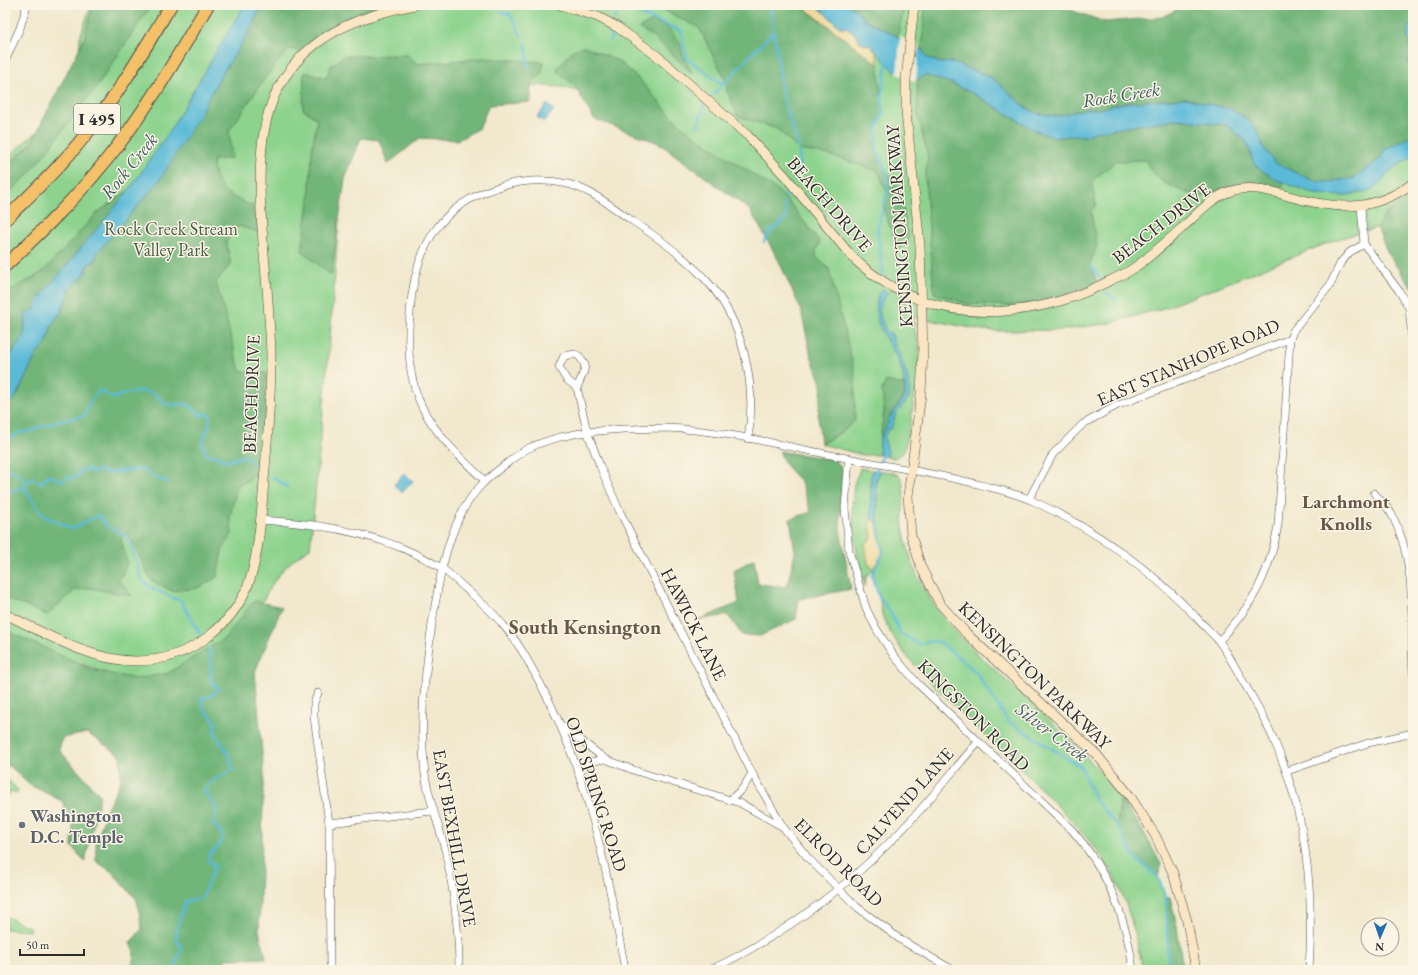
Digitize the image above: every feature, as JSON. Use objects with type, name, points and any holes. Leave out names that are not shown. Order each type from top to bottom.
[{"type":"highway","name":"I 495","points":[[5,220],[56,169],[86,134],[130,72],[171,5]]},
{"type":"highway","name":"I 495","points":[[5,266],[78,194],[108,159],[136,121],[208,5]]},
{"type":"street","points":[[5,61],[20,28],[27,5]]},
{"type":"street","name":"BEACH DRIVE","points":[[5,614],[65,643],[102,656],[133,661],[156,660],[177,654],[202,642],[223,624],[234,612],[242,597],[253,569],[260,520],[270,413],[272,358],[260,179],[264,133],[269,109],[279,85],[291,68],[303,54],[319,40],[362,19],[389,10],[415,5]]},
{"type":"street","name":"BEACH DRIVE","points":[[560,5],[598,17],[617,27],[656,55],[748,136],[785,176],[852,257],[870,272],[901,291],[922,301],[945,307],[988,311],[1042,307],[1089,292],[1132,270],[1157,250],[1209,202],[1228,192],[1244,189],[1266,189],[1311,202],[1332,206],[1361,207],[1387,198],[1413,183]]},
{"type":"street","name":"KENSINGTON PARKWAY","points":[[914,5],[906,79],[908,138],[920,246],[922,380],[908,496],[911,535],[921,567],[940,604],[967,634],[1097,755],[1130,796],[1155,835],[1173,873],[1187,921],[1196,970]]},
{"type":"street","points":[[484,480],[451,449],[427,418],[418,398],[409,370],[408,334],[411,296],[414,277],[423,253],[436,230],[447,218],[470,199],[495,188],[513,183],[543,180],[568,184],[592,194],[662,240],[684,258],[707,281],[731,319],[744,350],[750,385],[748,439]]},
{"type":"street","points":[[1361,207],[1364,244],[1399,291],[1409,308],[1413,348]]},
{"type":"street","name":"EAST STANHOPE ROAD","points":[[1029,499],[1053,454],[1083,424],[1116,406],[1290,338],[1293,331],[1330,285],[1340,262],[1350,252],[1364,244]]},
{"type":"street","points":[[1218,641],[1233,626],[1252,602],[1268,568],[1275,545],[1278,525],[1290,338]]},
{"type":"street","points":[[569,354],[579,356],[585,365],[584,372],[577,388],[566,379],[559,368],[564,356],[569,354]]},
{"type":"street","name":"HAWICK LANE","points":[[577,388],[587,431],[619,510],[752,773],[783,827]]},
{"type":"street","name":"EAST BEXHILL DRIVE","points":[[459,970],[456,916],[446,856],[438,825],[432,811],[425,772],[422,713],[427,659],[441,568],[457,522],[465,506],[484,480],[525,450],[560,437],[587,431],[666,428],[748,439],[849,459],[911,469],[974,483],[1029,499],[1088,530],[1130,558],[1176,596],[1218,641],[1257,703],[1270,728],[1286,771],[1299,811],[1310,874],[1311,938],[1309,970]]},
{"type":"street","name":"KINGSTON ROAD","points":[[849,459],[845,508],[849,551],[866,608],[877,630],[894,656],[918,684],[1072,830],[1082,842],[1105,877],[1118,905],[1130,946],[1133,970]]},
{"type":"street","points":[[1374,493],[1392,513],[1401,531],[1409,553],[1413,576],[1413,674]]},
{"type":"street","name":"OLD SPRING ROAD","points":[[260,520],[329,526],[383,542],[441,568],[489,609],[505,626],[527,659],[560,725],[579,776],[611,889],[625,970]]},
{"type":"street","points":[[318,693],[314,703],[314,718],[329,823],[330,970]]},
{"type":"street","name":"ELROD ROAD","points":[[560,725],[605,759],[636,771],[740,802],[783,827],[808,858],[857,907],[901,940],[953,970]]},
{"type":"street","points":[[1286,771],[1368,743],[1413,733]]},
{"type":"street","name":"CALVEND LANE","points":[[710,970],[736,958],[791,924],[862,869],[895,837],[978,742]]},
{"type":"street","points":[[579,776],[582,768],[589,762],[605,759]]},
{"type":"street","points":[[730,800],[743,788],[752,773]]},
{"type":"street","points":[[329,823],[432,811]]},
{"type":"green space","name":"Rock Creek Stream Valley Park","points":[[91,5],[1042,5],[1094,34],[1413,5],[1413,217],[1338,239],[1167,307],[1110,323],[1063,330],[998,331],[982,330],[914,317],[920,360],[910,427],[903,453],[894,458],[887,457],[888,451],[879,451],[879,455],[863,455],[821,444],[840,433],[810,283],[734,189],[580,92],[561,87],[532,85],[438,87],[358,135],[342,180],[329,350],[310,548],[294,559],[281,572],[271,586],[256,617],[239,669],[145,689],[5,633],[5,159],[79,95],[80,37]]},
{"type":"green space","points":[[93,5],[151,5],[99,84],[28,175],[5,196],[5,167],[31,144],[84,39]]},
{"type":"green space","points":[[262,5],[385,5],[348,18],[316,38],[300,51],[289,49],[265,79],[229,131],[232,158],[213,160],[216,179],[220,186],[232,196],[258,208],[258,232],[238,226],[226,242],[231,264],[216,282],[240,371],[266,373],[264,444],[260,474],[237,486],[230,517],[232,534],[222,551],[217,577],[198,588],[172,591],[151,580],[128,533],[121,538],[127,564],[119,581],[133,596],[89,588],[75,590],[47,615],[5,598],[5,409],[17,395],[36,355],[46,344],[52,324],[61,312],[71,287],[85,274],[88,264],[95,261],[97,253],[196,121],[220,77],[248,34]]},
{"type":"green space","points":[[654,5],[799,5],[878,64],[883,113],[877,129],[876,147],[887,173],[899,187],[909,241],[899,250],[884,211],[887,193],[878,171],[825,154],[799,150],[777,129],[738,116],[727,91],[726,81],[699,28]]},
{"type":"green space","points":[[848,5],[905,5],[897,37],[864,19],[856,10]]},
{"type":"green space","points":[[925,5],[1056,5],[1105,22],[1162,17],[1186,5],[1413,5],[1413,25],[1410,26],[1408,36],[1410,51],[1409,63],[1413,69],[1413,135],[1385,149],[1381,158],[1354,178],[1327,182],[1314,181],[1275,163],[1263,147],[1260,136],[1185,98],[1123,103],[1099,109],[1085,109],[1058,116],[1038,114],[1025,107],[992,78],[951,62],[941,63],[927,58],[922,50]]},
{"type":"green space","points":[[653,21],[667,27],[680,42],[683,55],[693,74],[653,37],[639,28]]},
{"type":"green space","points":[[584,46],[618,61],[638,78],[675,120],[695,136],[778,191],[788,201],[820,242],[816,251],[816,257],[829,269],[855,373],[855,421],[846,429],[821,444],[818,416],[822,386],[811,356],[801,310],[778,259],[750,210],[659,143],[594,119],[574,85],[556,70],[573,50]]},
{"type":"green space","points":[[407,55],[418,64],[483,58],[544,62],[541,75],[531,84],[531,102],[489,105],[479,128],[458,140],[420,138],[388,164],[379,140],[361,138],[345,179],[331,275],[302,251],[309,202],[312,149],[317,119],[303,109],[304,72],[326,78],[331,66],[344,56]]},
{"type":"green space","points":[[925,75],[951,83],[974,94],[1034,130],[1055,138],[1075,135],[1085,136],[1095,132],[1178,119],[1226,125],[1246,141],[1253,161],[1277,180],[1285,183],[1282,188],[1254,183],[1224,188],[1202,197],[1177,189],[1162,181],[1155,175],[1146,160],[1116,161],[1092,181],[1096,205],[1091,211],[1097,246],[1090,264],[1097,284],[1044,302],[1011,306],[968,304],[934,293],[925,177],[928,157],[918,115],[917,80]]},
{"type":"green space","points":[[129,190],[35,309],[26,313],[24,334],[5,365],[5,294],[44,271],[98,212]]},
{"type":"green space","points":[[1413,191],[1413,287],[1411,287],[1389,256],[1377,227],[1385,214]]},
{"type":"green space","points":[[886,381],[904,385],[905,394],[888,420],[880,439],[884,411],[882,390]]},
{"type":"green space","points":[[779,451],[835,460],[842,469],[840,529],[851,589],[799,599],[796,619],[760,636],[742,635],[728,615],[698,620],[739,603],[734,570],[754,559],[758,584],[787,587],[795,552],[790,519],[811,512],[801,482],[786,466]]},
{"type":"green space","points":[[860,468],[873,470],[871,481],[871,514],[873,520],[870,521],[872,538],[865,544],[868,563],[873,569],[883,553],[878,522],[876,480],[881,471],[892,472],[901,478],[902,482],[904,494],[903,526],[912,561],[922,586],[936,608],[968,644],[1084,754],[1121,797],[1117,825],[1134,857],[1158,877],[1166,898],[1168,970],[1143,970],[1132,922],[1121,891],[1105,862],[1095,848],[1043,791],[922,674],[890,632],[883,617],[879,596],[873,580],[873,570],[866,577],[865,586],[856,548],[852,510],[855,483]]},
{"type":"green space","points":[[254,601],[282,607],[255,672],[264,774],[259,931],[266,958],[225,959],[222,970],[132,970],[134,952],[130,943],[142,929],[137,900],[112,872],[96,861],[96,842],[107,809],[121,780],[120,755],[87,733],[62,738],[59,750],[100,795],[85,862],[72,846],[73,824],[62,801],[28,784],[10,766],[5,766],[5,630],[93,670],[136,679],[168,673],[225,638]]},
{"type":"green space","points":[[5,777],[19,791],[14,793],[12,791],[6,798]]},
{"type":"green space","points":[[1121,797],[1146,836],[1161,864],[1158,877],[1134,857],[1117,825]]},
{"type":"green space","points":[[1170,897],[1177,926],[1183,970],[1168,970],[1166,898]]},
{"type":"green space","points":[[5,916],[31,928],[30,931],[5,929]]},
{"type":"sand","points":[[816,5],[840,27],[846,27],[855,34],[862,44],[870,45],[876,53],[878,64],[802,6]]},
{"type":"sand","points":[[870,520],[873,520],[877,524],[883,553],[873,569],[868,563],[865,544],[872,538]]},
{"type":"water","name":"Rock Creek","points":[[244,5],[262,5],[248,34],[220,77],[196,121],[159,181],[97,253],[95,261],[88,264],[85,274],[71,287],[61,312],[52,324],[46,344],[36,355],[17,395],[5,409],[5,365],[24,334],[26,313],[35,309],[37,301],[129,190],[169,132]]},
{"type":"water","name":"Rock Creek","points":[[816,5],[848,5],[856,10],[864,19],[922,50],[927,58],[941,63],[951,62],[992,78],[1025,107],[1038,114],[1058,116],[1085,109],[1099,109],[1123,103],[1185,98],[1231,109],[1250,121],[1260,136],[1263,147],[1275,163],[1314,181],[1327,182],[1354,178],[1381,158],[1385,149],[1413,135],[1413,156],[1388,172],[1381,182],[1371,191],[1343,196],[1315,194],[1277,180],[1258,168],[1253,161],[1246,141],[1226,125],[1178,119],[1095,132],[1085,136],[1075,135],[1055,138],[1034,130],[974,94],[951,83],[925,75],[917,80],[894,71],[870,45],[862,44],[855,34],[846,27],[840,27]]},
{"type":"water","points":[[1413,25],[1413,69],[1409,63],[1410,51],[1408,36],[1410,26]]},
{"type":"water","points":[[547,104],[554,110],[544,122],[537,117]]},
{"type":"water","points":[[881,288],[888,293],[881,303],[880,316],[886,332],[891,333],[909,383],[908,399],[896,414],[891,429],[888,429],[884,438],[888,451],[887,457],[879,455],[880,439],[888,420],[902,401],[905,392],[901,369],[879,325],[876,314],[876,302]]},
{"type":"water","points":[[873,470],[881,471],[876,480],[878,522],[873,520],[871,511],[871,481]]},
{"type":"water","points":[[404,473],[413,481],[402,493],[394,485]]},
{"type":"pier","points":[[900,36],[919,46],[916,82],[897,74]]},
{"type":"waterway","points":[[770,5],[783,97],[799,150],[800,163],[795,174]]},
{"type":"waterway","points":[[615,19],[617,12],[623,7],[681,31],[687,59],[723,84]]},
{"type":"waterway","points":[[501,12],[510,14],[522,36]]},
{"type":"waterway","points":[[610,40],[613,32]]},
{"type":"waterway","points":[[713,95],[773,32]]},
{"type":"waterway","points":[[526,43],[529,69]]},
{"type":"waterway","name":"Silver Creek","points":[[884,278],[877,230],[887,193],[887,173],[876,147],[877,129],[883,113],[882,95],[887,61]]},
{"type":"waterway","points":[[697,127],[704,105]]},
{"type":"waterway","points":[[786,196],[788,191]]},
{"type":"waterway","points":[[764,242],[771,231],[787,218],[785,202]]},
{"type":"waterway","points":[[1091,265],[1101,280]]},
{"type":"waterway","points":[[1106,292],[1118,301]]},
{"type":"waterway","points":[[5,442],[20,432],[28,432],[42,426],[50,425],[51,423],[57,422],[59,419],[63,421],[85,415],[89,404],[99,390],[113,398],[136,391],[142,391],[154,395],[167,405],[188,404],[202,416],[205,413],[210,415],[209,426],[202,443],[205,453],[228,461],[244,456],[257,465]]},
{"type":"waterway","name":"Silver Creek","points":[[875,472],[884,453]]},
{"type":"waterway","points":[[5,467],[21,476],[26,484],[32,478],[41,483],[49,475],[61,481],[68,477],[76,478],[81,470],[84,471],[88,468],[92,473],[99,470],[106,473],[142,469],[153,477],[168,482]]},
{"type":"waterway","points":[[273,477],[287,487]]},
{"type":"waterway","points":[[5,485],[9,492],[24,487],[42,515],[73,529],[98,515],[106,525],[126,536],[136,559],[140,577],[148,586],[172,598],[180,600],[200,634]]},
{"type":"waterway","name":"Silver Creek","points":[[876,519],[883,553],[872,575],[879,597],[892,615],[900,633],[920,645],[928,641],[940,642],[976,672],[1008,721],[1081,767],[1095,800],[1117,825],[1134,857],[1158,877],[1166,898],[1168,970]]},
{"type":"waterway","points":[[174,970],[182,948],[176,939],[179,921],[186,901],[201,899],[215,866],[209,861],[208,855],[218,846],[223,834],[213,824],[217,810],[204,790],[212,781],[233,770],[229,755],[214,732],[215,721],[204,709],[201,699],[211,696],[219,689],[211,681],[210,648]]},
{"type":"place","name":"Washington D.C. Temple","points":[[22,825]]},
{"type":"district","name":"Larchmont Knolls","points":[[1346,512]]},
{"type":"district","name":"South Kensington","points":[[585,627]]}]
